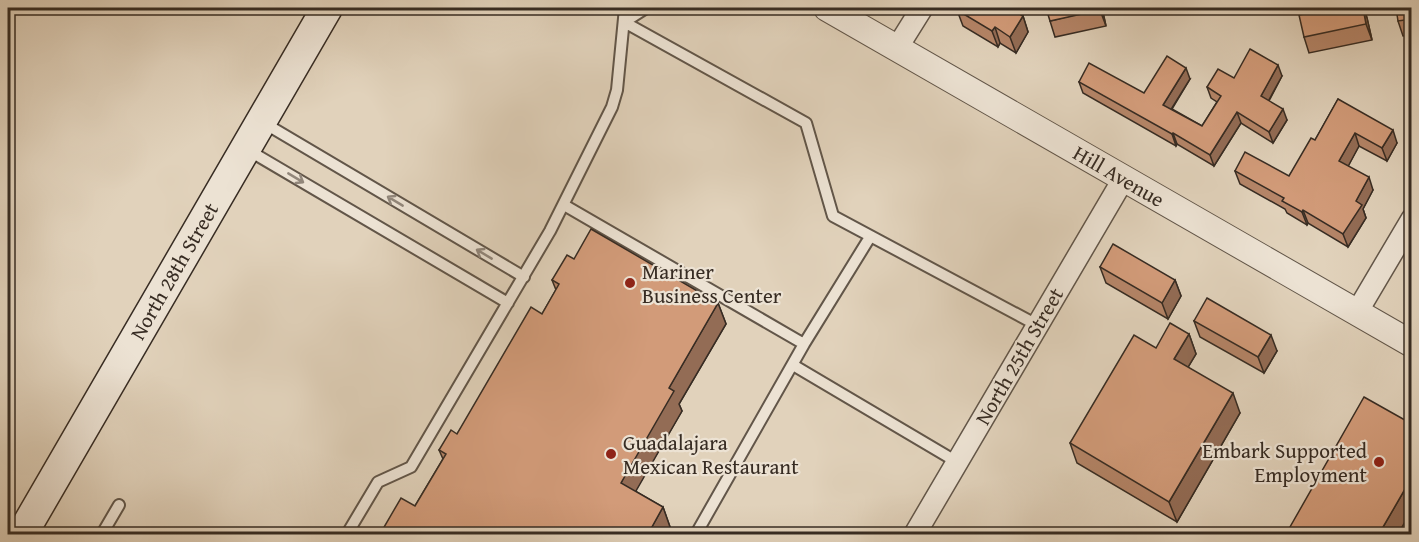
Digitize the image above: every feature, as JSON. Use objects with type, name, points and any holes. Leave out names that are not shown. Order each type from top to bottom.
[{"type":"main road","name":"North 28th Street","points":[[22,534],[327,8]]},
{"type":"street","name":"Hill Avenue","points":[[827,8],[1412,344]]},
{"type":"street","points":[[897,48],[922,8]]},
{"type":"street","name":"North 25th Street","points":[[915,534],[1124,178]]},
{"type":"street","points":[[1357,312],[1412,219]]},
{"type":"lane","points":[[346,534],[378,482],[411,467],[564,206],[612,107],[617,90],[625,8]]},
{"type":"lane","points":[[624,22],[646,8]]},
{"type":"lane","points":[[624,22],[806,123],[833,216],[1037,325]]},
{"type":"lane","points":[[261,122],[524,277]]},
{"type":"lane","points":[[245,148],[508,303]]},
{"type":"lane","points":[[564,206],[804,344]]},
{"type":"lane","points":[[696,534],[804,344],[870,237]]},
{"type":"lane","points":[[793,365],[957,462]]},
{"type":"lane","points":[[102,534],[119,505]]},
{"type":"building","points":[[959,8],[1008,8],[1023,16],[1010,37],[995,27],[992,31],[957,10]]},
{"type":"building","points":[[1046,8],[1100,8],[1100,10],[1050,21]]},
{"type":"building","points":[[1335,8],[1363,8],[1366,24],[1304,37],[1299,15]]},
{"type":"building","points":[[1396,8],[1412,8],[1412,19],[1398,21]]},
{"type":"building","points":[[1250,49],[1278,65],[1261,96],[1283,109],[1269,132],[1237,112],[1210,155],[1079,82],[1089,63],[1144,93],[1167,56],[1186,68],[1163,105],[1202,126],[1221,96],[1207,87],[1218,69],[1234,78]]},
{"type":"building","points":[[1338,99],[1393,130],[1382,148],[1355,133],[1339,161],[1369,177],[1356,201],[1362,205],[1343,234],[1303,210],[1302,212],[1282,201],[1284,198],[1235,171],[1245,152],[1289,176],[1311,138],[1315,140]]},
{"type":"building","points":[[591,229],[718,303],[669,388],[674,391],[621,483],[663,507],[648,534],[380,534],[401,498],[415,506],[446,454],[439,450],[451,430],[457,434],[531,307],[542,314],[559,284],[552,280],[567,255],[574,259]]},
{"type":"building","points":[[1113,244],[1175,280],[1162,303],[1100,267]]},
{"type":"building","points":[[1207,298],[1271,335],[1258,357],[1194,321]]},
{"type":"building","points":[[1170,323],[1189,334],[1174,359],[1233,393],[1169,502],[1070,443],[1134,335],[1156,348]]},
{"type":"building","name":"Embark Supported Employment","points":[[1364,397],[1412,424],[1412,477],[1379,534],[1286,534]]},
{"type":"place","name":"Mariner Business Center","points":[[630,283]]},
{"type":"place","name":"Guadalajara Mexican Restaurant","points":[[611,454]]},
{"type":"place","name":"Embark Supported Employment","points":[[1379,462]]}]
